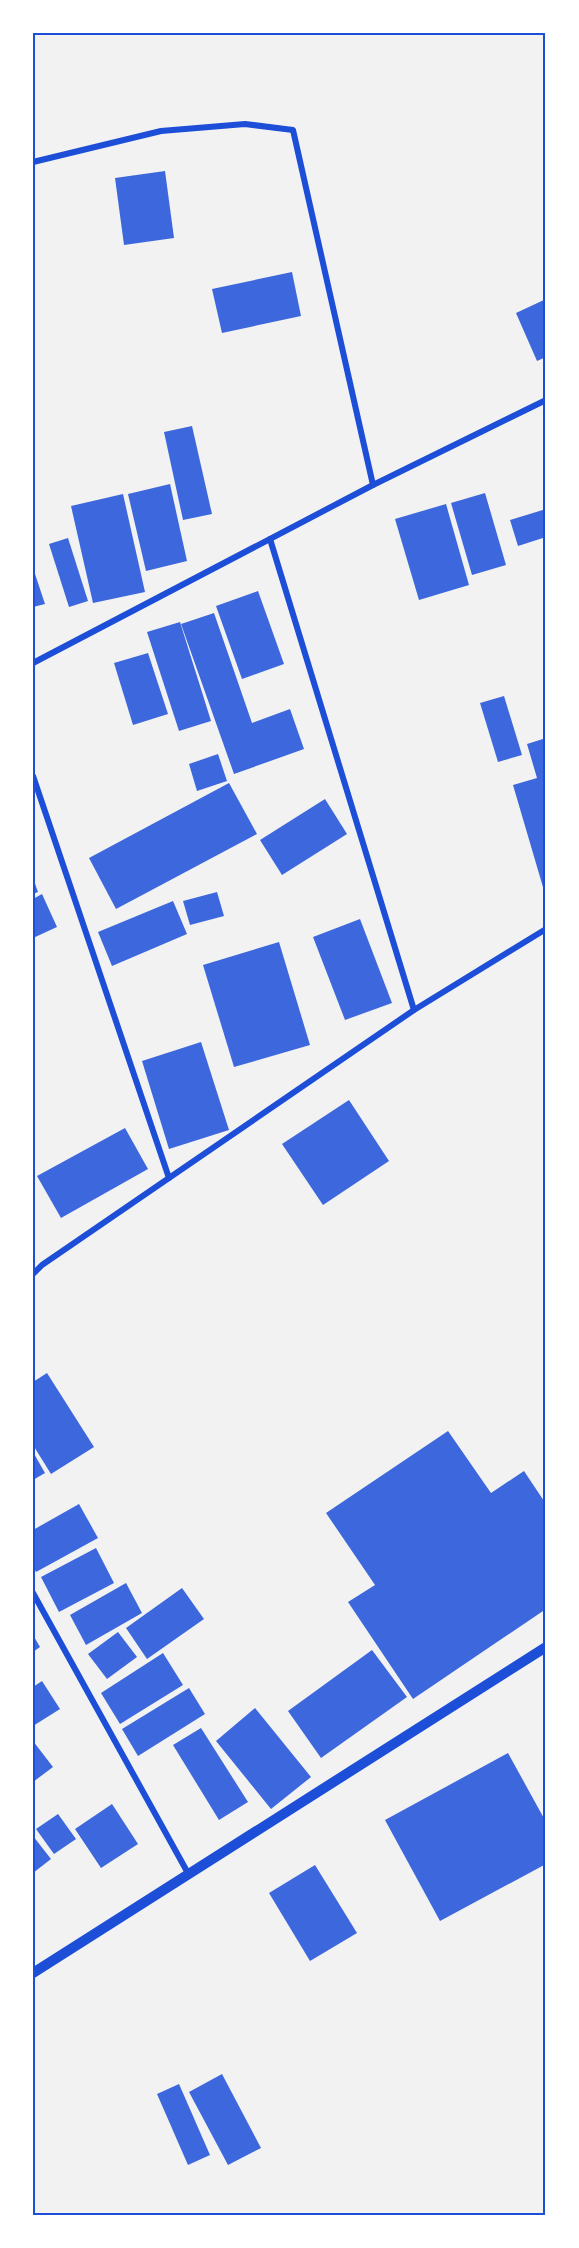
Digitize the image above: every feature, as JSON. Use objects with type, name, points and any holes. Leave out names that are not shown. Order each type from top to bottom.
[{"type":"street","points":[[33,162],[162,131],[245,124],[293,130],[373,485]]},
{"type":"street","points":[[33,663],[373,485],[546,400]]},
{"type":"street","points":[[270,539],[414,1010]]},
{"type":"street","points":[[33,776],[169,1178]]},
{"type":"street","points":[[33,1274],[42,1265],[414,1010],[546,929]]},
{"type":"street","points":[[33,1593],[189,1875]]},
{"type":"street","points":[[33,1973],[546,1647]]},
{"type":"building","points":[[165,171],[174,238],[124,245],[115,178]]},
{"type":"building","points":[[292,272],[301,316],[222,333],[212,289]]},
{"type":"building","points":[[546,299],[546,357],[537,361],[516,313]]},
{"type":"building","points":[[192,426],[212,514],[183,520],[164,432]]},
{"type":"building","points":[[170,484],[187,561],[146,571],[128,494]]},
{"type":"building","points":[[485,493],[506,565],[472,575],[451,503]]},
{"type":"building","points":[[123,494],[145,592],[93,603],[71,506]]},
{"type":"building","points":[[446,504],[469,585],[419,600],[395,519]]},
{"type":"building","points":[[546,509],[546,537],[518,546],[510,520]]},
{"type":"building","points":[[68,538],[88,601],[69,607],[49,544]]},
{"type":"building","points":[[33,568],[45,604],[33,607]]},
{"type":"building","points":[[258,591],[284,664],[242,679],[216,606]]},
{"type":"building","points":[[214,613],[252,723],[290,709],[304,749],[234,774],[181,624]]},
{"type":"building","points":[[180,622],[211,721],[179,731],[147,632]]},
{"type":"building","points":[[148,653],[168,714],[133,725],[114,663]]},
{"type":"building","points":[[504,696],[522,755],[498,762],[480,703]]},
{"type":"building","points":[[546,738],[545,894],[513,785],[537,778],[527,744]]},
{"type":"building","points":[[218,754],[227,781],[197,791],[189,764]]},
{"type":"building","points":[[229,783],[257,834],[116,909],[89,858]]},
{"type":"building","points":[[325,799],[347,834],[282,875],[260,840]]},
{"type":"building","points":[[33,878],[38,892],[33,894]]},
{"type":"building","points":[[217,892],[224,916],[190,925],[183,901]]},
{"type":"building","points":[[42,894],[57,927],[33,938],[33,899]]},
{"type":"building","points":[[173,901],[187,934],[112,966],[98,932]]},
{"type":"building","points":[[360,919],[392,1003],[345,1020],[313,937]]},
{"type":"building","points":[[279,942],[310,1045],[234,1067],[203,965]]},
{"type":"building","points":[[201,1042],[229,1130],[169,1149],[142,1061]]},
{"type":"building","points":[[349,1100],[389,1161],[323,1205],[282,1144]]},
{"type":"building","points":[[125,1128],[148,1169],[61,1218],[37,1176]]},
{"type":"building","points":[[47,1373],[94,1447],[51,1474],[33,1445],[33,1382]]},
{"type":"building","points":[[448,1431],[491,1493],[524,1471],[546,1504],[546,1609],[413,1699],[348,1602],[375,1585],[326,1513]]},
{"type":"building","points":[[33,1452],[45,1473],[33,1480]]},
{"type":"building","points":[[79,1504],[98,1538],[36,1572],[33,1566],[33,1530]]},
{"type":"building","points":[[96,1548],[114,1583],[59,1612],[41,1577]]},
{"type":"building","points":[[126,1583],[142,1613],[86,1645],[70,1615]]},
{"type":"building","points":[[182,1588],[204,1619],[147,1659],[126,1628]]},
{"type":"building","points":[[118,1632],[137,1657],[107,1679],[88,1654]]},
{"type":"building","points":[[33,1635],[40,1647],[33,1652]]},
{"type":"building","points":[[372,1650],[407,1697],[321,1758],[288,1711]]},
{"type":"building","points":[[163,1653],[183,1685],[120,1724],[101,1693]]},
{"type":"building","points":[[42,1681],[60,1709],[33,1726],[33,1687]]},
{"type":"building","points":[[189,1688],[205,1714],[138,1756],[122,1729]]},
{"type":"building","points":[[255,1708],[311,1777],[271,1809],[216,1741]]},
{"type":"building","points":[[201,1728],[248,1802],[219,1820],[173,1745]]},
{"type":"building","points":[[33,1741],[53,1767],[33,1782]]},
{"type":"building","points":[[508,1753],[546,1822],[546,1864],[440,1921],[385,1820]]},
{"type":"building","points":[[112,1804],[138,1844],[101,1868],[75,1829]]},
{"type":"building","points":[[58,1814],[76,1839],[54,1854],[36,1829]]},
{"type":"building","points":[[33,1836],[51,1859],[33,1873]]},
{"type":"building","points":[[315,1865],[357,1933],[310,1961],[269,1893]]},
{"type":"building","points":[[222,2074],[261,2148],[228,2165],[189,2092]]},
{"type":"building","points":[[179,2084],[210,2155],[188,2165],[157,2094]]}]
